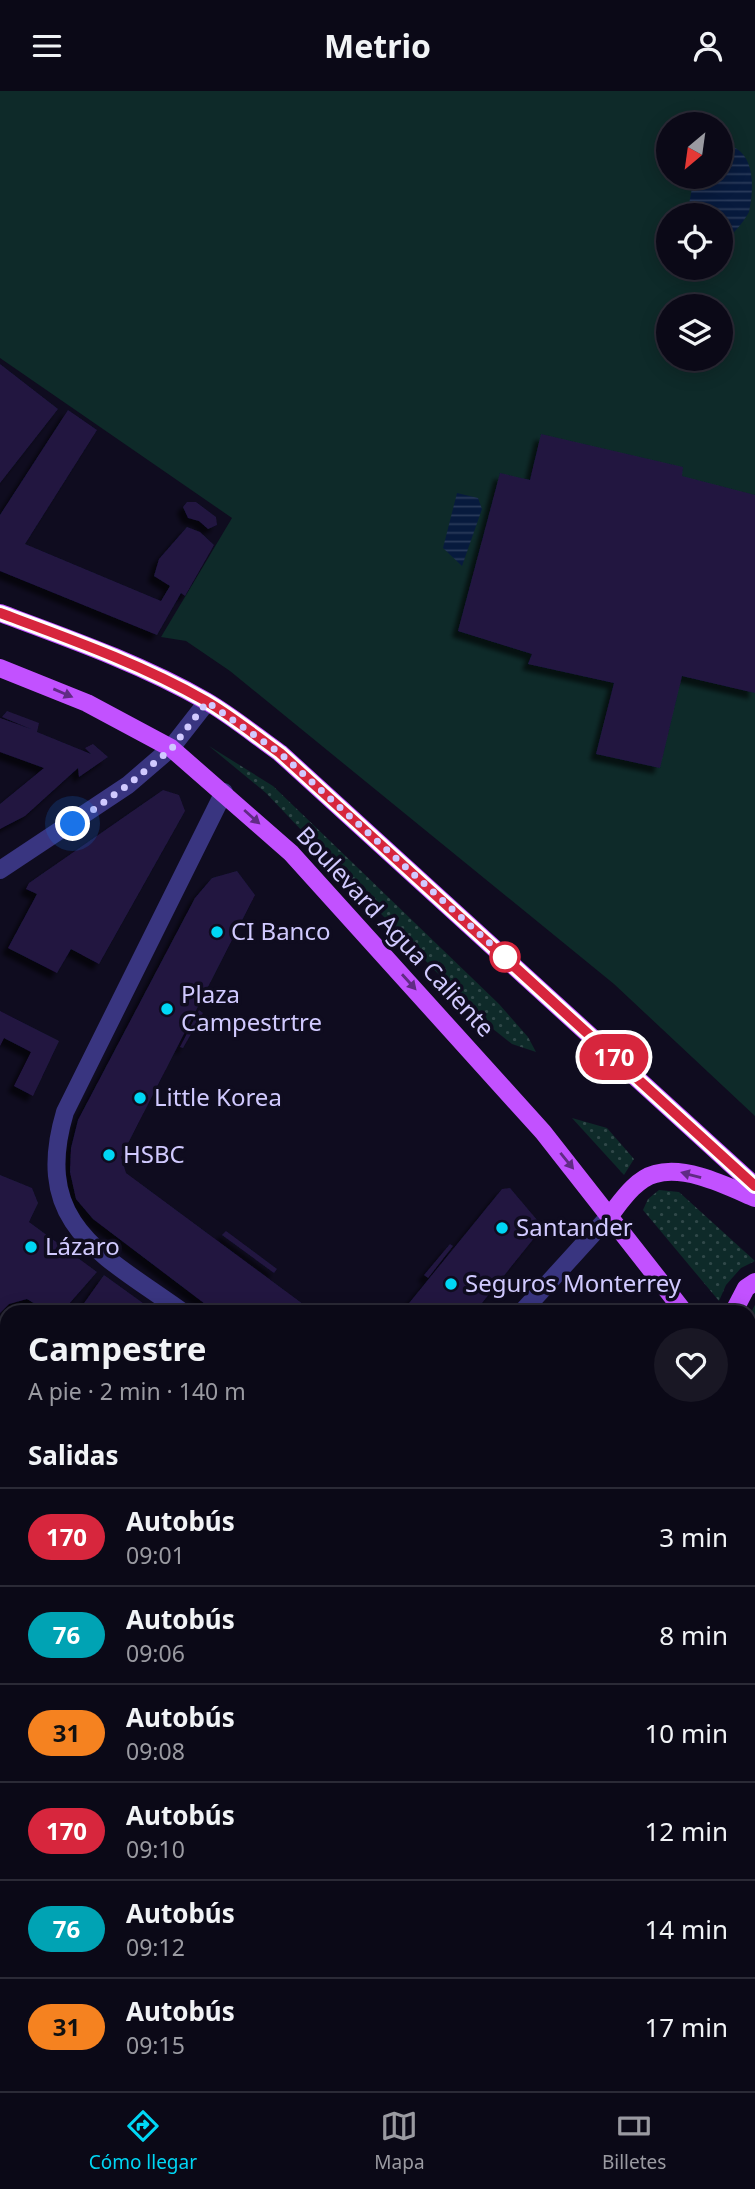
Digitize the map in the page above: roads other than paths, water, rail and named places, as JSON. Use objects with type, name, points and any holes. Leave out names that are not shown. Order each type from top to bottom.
[{"type":"main road","name":"Boulevard Agua Caliente","points":[[0,613],[110,653],[207,702],[280,753],[755,1186]]},
{"type":"main road","name":"Boulevard Agua Caliente","points":[[0,668],[87,703],[172,748],[292,853],[543,1132],[611,1214],[679,1305]]},
{"type":"main road","points":[[611,1214],[637,1184],[654,1174],[680,1172],[755,1198]]},
{"type":"main road","points":[[737,1305],[746,1288],[755,1282]]},
{"type":"street","points":[[2,871],[128,785],[172,748],[207,702]]},
{"type":"street","points":[[174,1305],[86,1238],[59,1198],[54,1159],[65,1112],[224,792]]},
{"type":"street","points":[[528,1305],[611,1214]]},
{"type":"water","points":[[733,147],[741,152],[750,169],[752,190],[749,212],[733,233],[733,203],[689,203],[692,189],[733,189]]},
{"type":"water","points":[[457,493],[478,498],[482,509],[462,566],[443,548]]},
{"type":"place","name":"CI Banco","points":[[217,932]]},
{"type":"place","name":"Plaza Campestrtre","points":[[167,1009]]},
{"type":"place","name":"Little Korea","points":[[140,1098]]},
{"type":"place","name":"HSBC","points":[[109,1155]]},
{"type":"place","name":"Santander","points":[[502,1228]]},
{"type":"place","name":"Lázaro","points":[[31,1247]]},
{"type":"place","name":"Seguros Monterrey","points":[[451,1284]]}]
